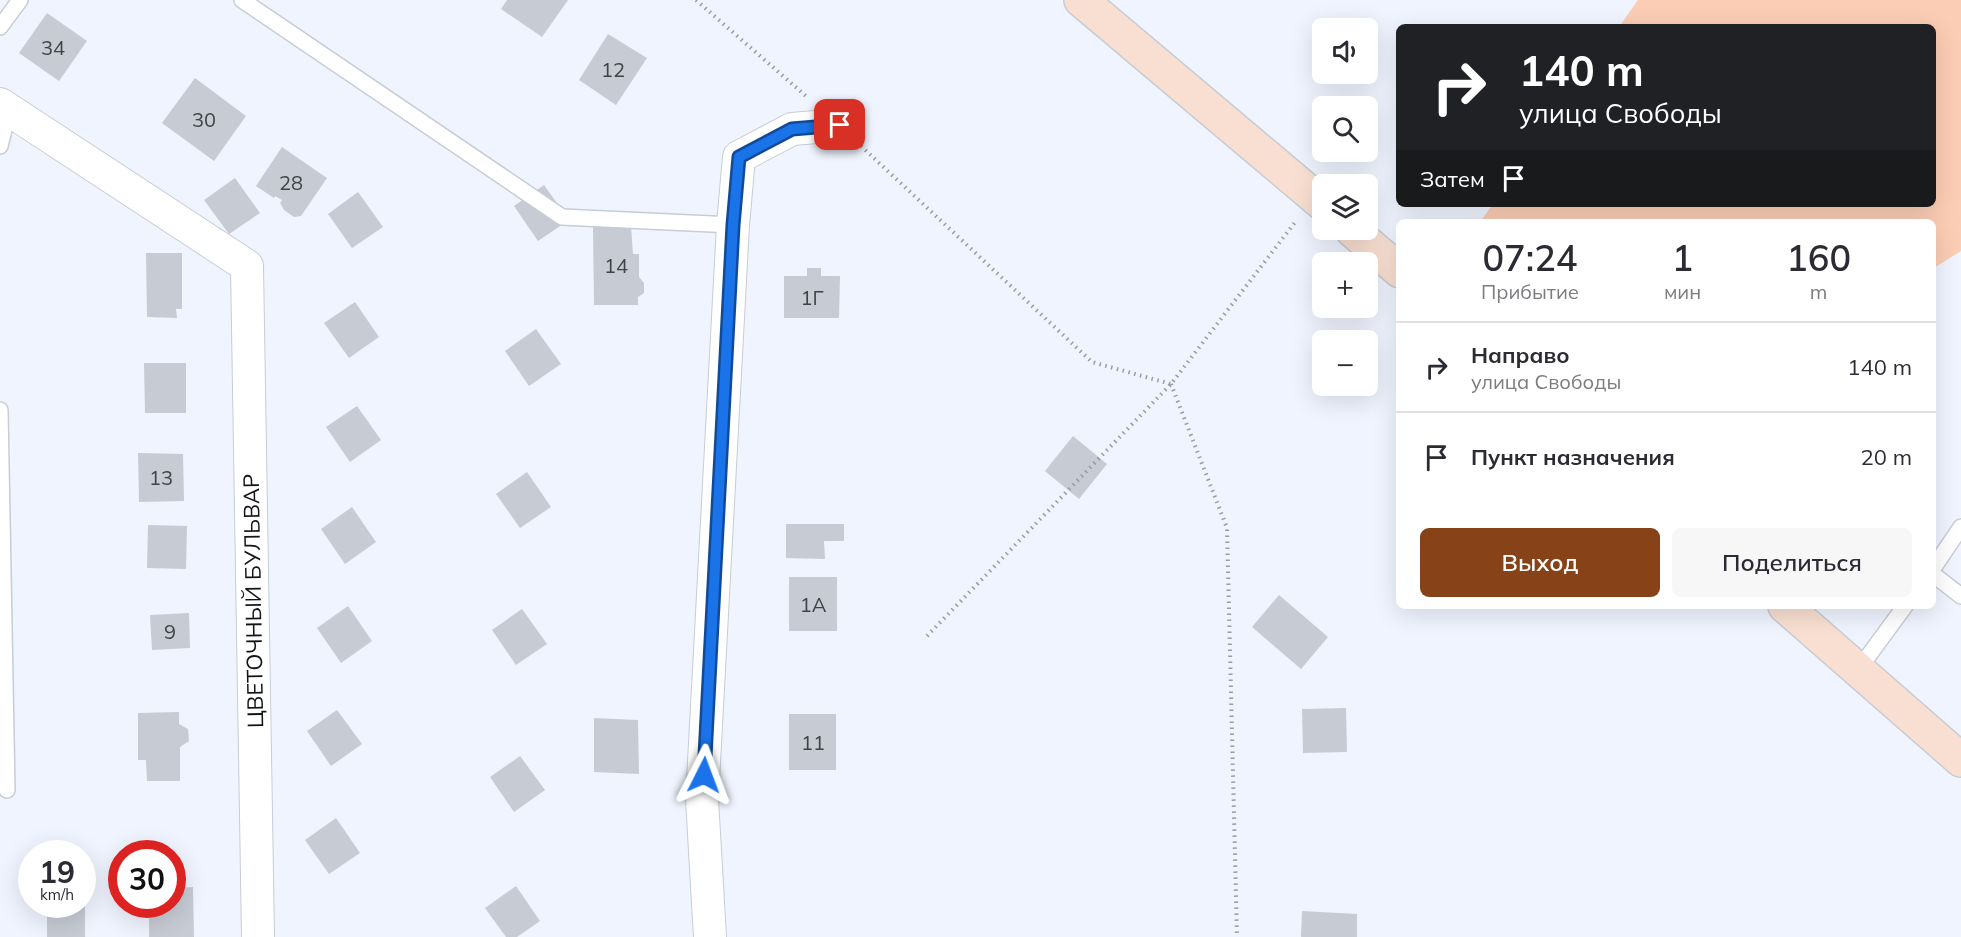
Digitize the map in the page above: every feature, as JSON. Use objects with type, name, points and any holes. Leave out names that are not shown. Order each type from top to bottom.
[{"type":"main road","points":[[1081,0],[1312,194]]},
{"type":"main road","points":[[1364,240],[1396,268]]},
{"type":"main road","points":[[1788,609],[1961,760]]},
{"type":"street","name":"ЦВЕТОЧНЫЙ БУЛЬВАР","points":[[4,107],[247,266],[258,937]]},
{"type":"street","points":[[710,937],[702,799],[733,225],[739,157],[792,129],[840,125]]},
{"type":"lane","points":[[0,27],[20,0]]},
{"type":"lane","points":[[242,0],[562,217],[733,225]]},
{"type":"lane","points":[[0,146],[4,107]]},
{"type":"lane","points":[[0,411],[7,790]]},
{"type":"lane","points":[[1936,564],[1961,527]]},
{"type":"lane","points":[[1936,577],[1961,596]]},
{"type":"lane","points":[[1858,670],[1903,609]]},
{"type":"path","points":[[696,0],[840,125],[1092,362],[1171,384]]},
{"type":"path","points":[[927,636],[1171,384],[1312,209]]},
{"type":"path","points":[[1171,384],[1227,528],[1237,937]]},
{"type":"shaded area","points":[[1638,0],[1961,0],[1961,251],[1936,267],[1936,219],[1482,219],[1491,207],[1936,207],[1936,24],[1621,24]]},
{"type":"building","points":[[507,0],[568,0],[542,37],[501,9]]},
{"type":"building","points":[[47,13],[87,41],[59,81],[19,53]]},
{"type":"building","points":[[608,34],[647,58],[616,105],[579,80]]},
{"type":"building","points":[[195,78],[246,116],[214,161],[162,123]]},
{"type":"building","points":[[282,147],[327,178],[301,216],[294,217],[284,210],[280,203],[282,200],[275,196],[274,198],[256,186]]},
{"type":"building","points":[[235,178],[260,213],[229,234],[204,200]]},
{"type":"building","points":[[544,185],[569,220],[538,241],[514,206]]},
{"type":"building","points":[[358,192],[383,227],[352,248],[328,214]]},
{"type":"building","points":[[593,226],[631,226],[633,254],[639,254],[639,277],[644,283],[644,293],[638,297],[638,305],[594,305]]},
{"type":"building","points":[[146,253],[182,253],[182,309],[176,309],[177,318],[147,317]]},
{"type":"building","points":[[807,268],[821,268],[821,276],[840,276],[839,318],[784,318],[784,276],[807,276]]},
{"type":"building","points":[[355,302],[379,337],[349,358],[324,323]]},
{"type":"building","points":[[536,329],[561,364],[529,386],[505,351]]},
{"type":"building","points":[[144,363],[186,363],[186,413],[145,413]]},
{"type":"building","points":[[357,406],[381,440],[350,462],[326,427]]},
{"type":"building","points":[[1073,436],[1107,464],[1079,499],[1045,471]]},
{"type":"building","points":[[138,453],[183,454],[184,501],[139,502]]},
{"type":"building","points":[[527,472],[551,507],[520,528],[496,494]]},
{"type":"building","points":[[352,507],[376,542],[345,564],[321,529]]},
{"type":"building","points":[[786,524],[844,524],[844,541],[824,541],[825,559],[786,558]]},
{"type":"building","points":[[148,525],[187,526],[186,569],[147,568]]},
{"type":"building","points":[[789,577],[837,577],[837,631],[789,631]]},
{"type":"building","points":[[1279,595],[1328,637],[1301,669],[1252,627]]},
{"type":"building","points":[[348,606],[372,641],[341,663],[317,628]]},
{"type":"building","points":[[522,609],[547,644],[516,665],[492,630]]},
{"type":"building","points":[[189,613],[190,648],[152,650],[150,615]]},
{"type":"building","points":[[1346,708],[1347,752],[1303,753],[1302,709]]},
{"type":"building","points":[[337,710],[362,744],[331,766],[307,731]]},
{"type":"building","points":[[179,712],[179,724],[188,729],[189,741],[180,747],[180,781],[147,781],[146,760],[138,760],[138,713]]},
{"type":"building","points":[[789,714],[836,714],[836,770],[789,770]]},
{"type":"building","points":[[594,718],[638,720],[639,774],[594,772]]},
{"type":"building","points":[[520,756],[545,790],[514,812],[490,777]]},
{"type":"building","points":[[336,818],[360,853],[329,874],[305,840]]},
{"type":"building","points":[[516,886],[540,921],[517,937],[506,937],[485,908]]},
{"type":"building","points":[[186,887],[193,887],[194,937],[149,937],[149,918],[186,918]]},
{"type":"building","points":[[1302,911],[1357,914],[1357,937],[1301,937]]},
{"type":"building","points":[[47,918],[85,918],[85,937],[47,937]]},
{"type":"route","points":[[704,775],[733,225],[739,157],[792,129],[840,125]]}]
